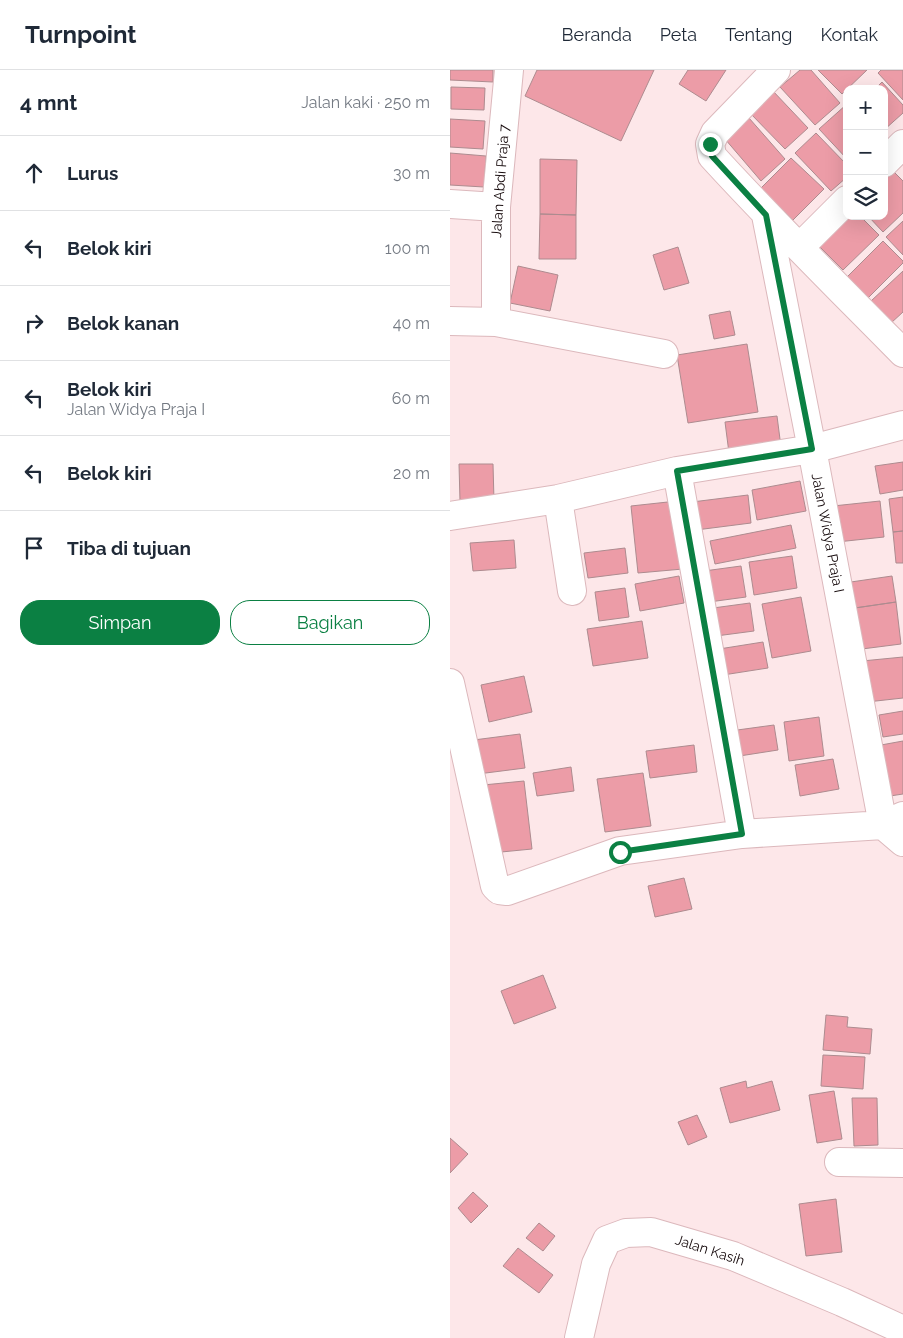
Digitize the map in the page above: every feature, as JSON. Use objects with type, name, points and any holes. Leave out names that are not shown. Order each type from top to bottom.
[{"type":"street","name":"Jalan Abdi Praja 7","points":[[496,322],[496,207],[509,70]]},
{"type":"street","points":[[776,70],[715,133],[710,144],[712,156],[766,215],[800,247],[903,354]]},
{"type":"street","points":[[450,204],[496,207]]},
{"type":"street","points":[[800,247],[843,204]]},
{"type":"street","name":"Jalan Widya Praja I","points":[[766,215],[812,449],[893,820]]},
{"type":"street","points":[[450,321],[496,322],[664,354]]},
{"type":"street","points":[[450,516],[558,499],[677,471],[812,449],[903,425]]},
{"type":"street","points":[[677,471],[742,834]]},
{"type":"street","points":[[558,499],[572,591]]},
{"type":"street","points":[[450,683],[495,886],[499,890],[507,891],[620,852],[742,834],[893,820],[903,842]]},
{"type":"street","points":[[839,1162],[903,1163]]},
{"type":"street","name":"Jalan Kasih","points":[[579,1338],[596,1264],[607,1240],[626,1233],[650,1232],[733,1256],[903,1330]]},
{"type":"building","points":[[450,70],[493,70],[493,82],[450,80]]},
{"type":"building","points":[[537,70],[654,70],[621,141],[525,96]]},
{"type":"building","points":[[688,70],[726,70],[706,101],[679,84]]},
{"type":"building","points":[[800,70],[811,70],[840,103],[815,125],[780,87]]},
{"type":"building","points":[[818,70],[867,70],[851,85],[843,85],[842,94]]},
{"type":"building","points":[[881,70],[903,70],[903,100],[878,73]]},
{"type":"building","points":[[451,87],[485,88],[484,110],[451,109]]},
{"type":"building","points":[[888,89],[903,105],[903,113],[888,126]]},
{"type":"building","points":[[772,90],[808,128],[785,149],[749,112]]},
{"type":"building","points":[[843,108],[843,155],[819,129]]},
{"type":"building","points":[[749,118],[785,159],[761,181],[725,139]]},
{"type":"building","points":[[450,119],[485,121],[483,149],[450,147]]},
{"type":"building","points":[[816,133],[843,161],[843,180],[831,191],[795,153]]},
{"type":"building","points":[[450,153],[486,156],[484,187],[450,185]]},
{"type":"building","points":[[791,158],[824,189],[793,220],[761,188]]},
{"type":"building","points":[[540,159],[577,160],[576,215],[540,214]]},
{"type":"building","points":[[892,170],[903,181],[903,213],[883,232],[872,220],[888,220],[888,174]]},
{"type":"building","points":[[540,214],[576,215],[576,259],[539,259]]},
{"type":"building","points":[[843,219],[864,220],[879,235],[843,270],[815,242]]},
{"type":"building","points":[[903,221],[903,255],[886,237]]},
{"type":"building","points":[[883,241],[903,263],[866,300],[845,279]]},
{"type":"building","points":[[678,247],[689,283],[664,290],[653,255]]},
{"type":"building","points":[[518,266],[558,275],[550,311],[510,303]]},
{"type":"building","points":[[903,271],[903,312],[891,323],[871,301]]},
{"type":"building","points":[[730,311],[735,335],[714,339],[709,315]]},
{"type":"building","points":[[747,344],[758,412],[688,423],[677,355]]},
{"type":"building","points":[[777,416],[781,447],[729,453],[725,422]]},
{"type":"building","points":[[903,462],[903,490],[880,494],[875,466]]},
{"type":"building","points":[[459,464],[493,464],[494,501],[460,501]]},
{"type":"building","points":[[800,481],[806,511],[757,520],[752,490]]},
{"type":"building","points":[[748,495],[751,523],[696,530],[692,502]]},
{"type":"building","points":[[903,497],[903,531],[893,532],[889,499]]},
{"type":"building","points":[[677,501],[683,569],[638,573],[631,506]]},
{"type":"building","points":[[880,501],[884,537],[837,542],[833,506]]},
{"type":"building","points":[[791,525],[796,548],[715,564],[710,541]]},
{"type":"building","points":[[903,531],[903,563],[896,563],[893,532]]},
{"type":"building","points":[[514,540],[516,568],[473,571],[470,543]]},
{"type":"building","points":[[625,548],[628,573],[588,578],[584,553]]},
{"type":"building","points":[[792,556],[797,588],[754,595],[749,562]]},
{"type":"building","points":[[741,566],[746,597],[709,602],[704,571]]},
{"type":"building","points":[[679,576],[684,603],[640,611],[635,584]]},
{"type":"building","points":[[892,576],[896,602],[848,609],[844,583]]},
{"type":"building","points":[[625,588],[629,617],[599,621],[595,592]]},
{"type":"building","points":[[801,597],[811,651],[772,658],[762,604]]},
{"type":"building","points":[[896,602],[901,644],[854,650],[848,609]]},
{"type":"building","points":[[750,603],[754,631],[716,636],[713,608]]},
{"type":"building","points":[[642,621],[648,658],[593,666],[587,629]]},
{"type":"building","points":[[763,642],[768,668],[723,675],[719,649]]},
{"type":"building","points":[[903,657],[903,698],[867,702],[862,661]]},
{"type":"building","points":[[524,676],[532,712],[489,722],[481,685]]},
{"type":"building","points":[[903,711],[903,734],[883,737],[879,715]]},
{"type":"building","points":[[819,717],[824,756],[789,761],[784,722]]},
{"type":"building","points":[[774,725],[778,750],[733,757],[730,731]]},
{"type":"building","points":[[520,734],[525,768],[470,775],[466,741]]},
{"type":"building","points":[[903,741],[903,794],[890,796],[881,745]]},
{"type":"building","points":[[694,745],[697,772],[650,778],[646,751]]},
{"type":"building","points":[[833,759],[839,789],[800,796],[795,765]]},
{"type":"building","points":[[571,767],[574,791],[537,796],[533,773]]},
{"type":"building","points":[[643,773],[651,826],[605,832],[597,779]]},
{"type":"building","points":[[524,781],[532,849],[491,853],[483,785]]},
{"type":"building","points":[[684,878],[692,909],[655,917],[648,886]]},
{"type":"building","points":[[543,975],[556,1008],[514,1024],[501,991]]},
{"type":"building","points":[[826,1015],[848,1017],[847,1027],[872,1029],[870,1054],[823,1050]]},
{"type":"building","points":[[823,1055],[865,1057],[863,1089],[821,1086]]},
{"type":"building","points":[[746,1081],[747,1088],[772,1081],[780,1110],[730,1123],[720,1088]]},
{"type":"building","points":[[834,1091],[842,1139],[817,1143],[809,1095]]},
{"type":"building","points":[[852,1098],[877,1098],[878,1145],[854,1146]]},
{"type":"building","points":[[697,1115],[707,1137],[688,1145],[678,1122]]},
{"type":"building","points":[[450,1138],[468,1154],[450,1173]]},
{"type":"building","points":[[473,1192],[488,1206],[471,1223],[458,1208]]},
{"type":"building","points":[[836,1199],[842,1252],[806,1256],[799,1204]]},
{"type":"building","points":[[539,1223],[555,1236],[543,1251],[526,1238]]},
{"type":"building","points":[[518,1248],[553,1275],[539,1293],[503,1266]]},
{"type":"route","points":[[620,852],[742,834],[677,471],[812,449],[766,215],[712,156],[710,144]]}]
